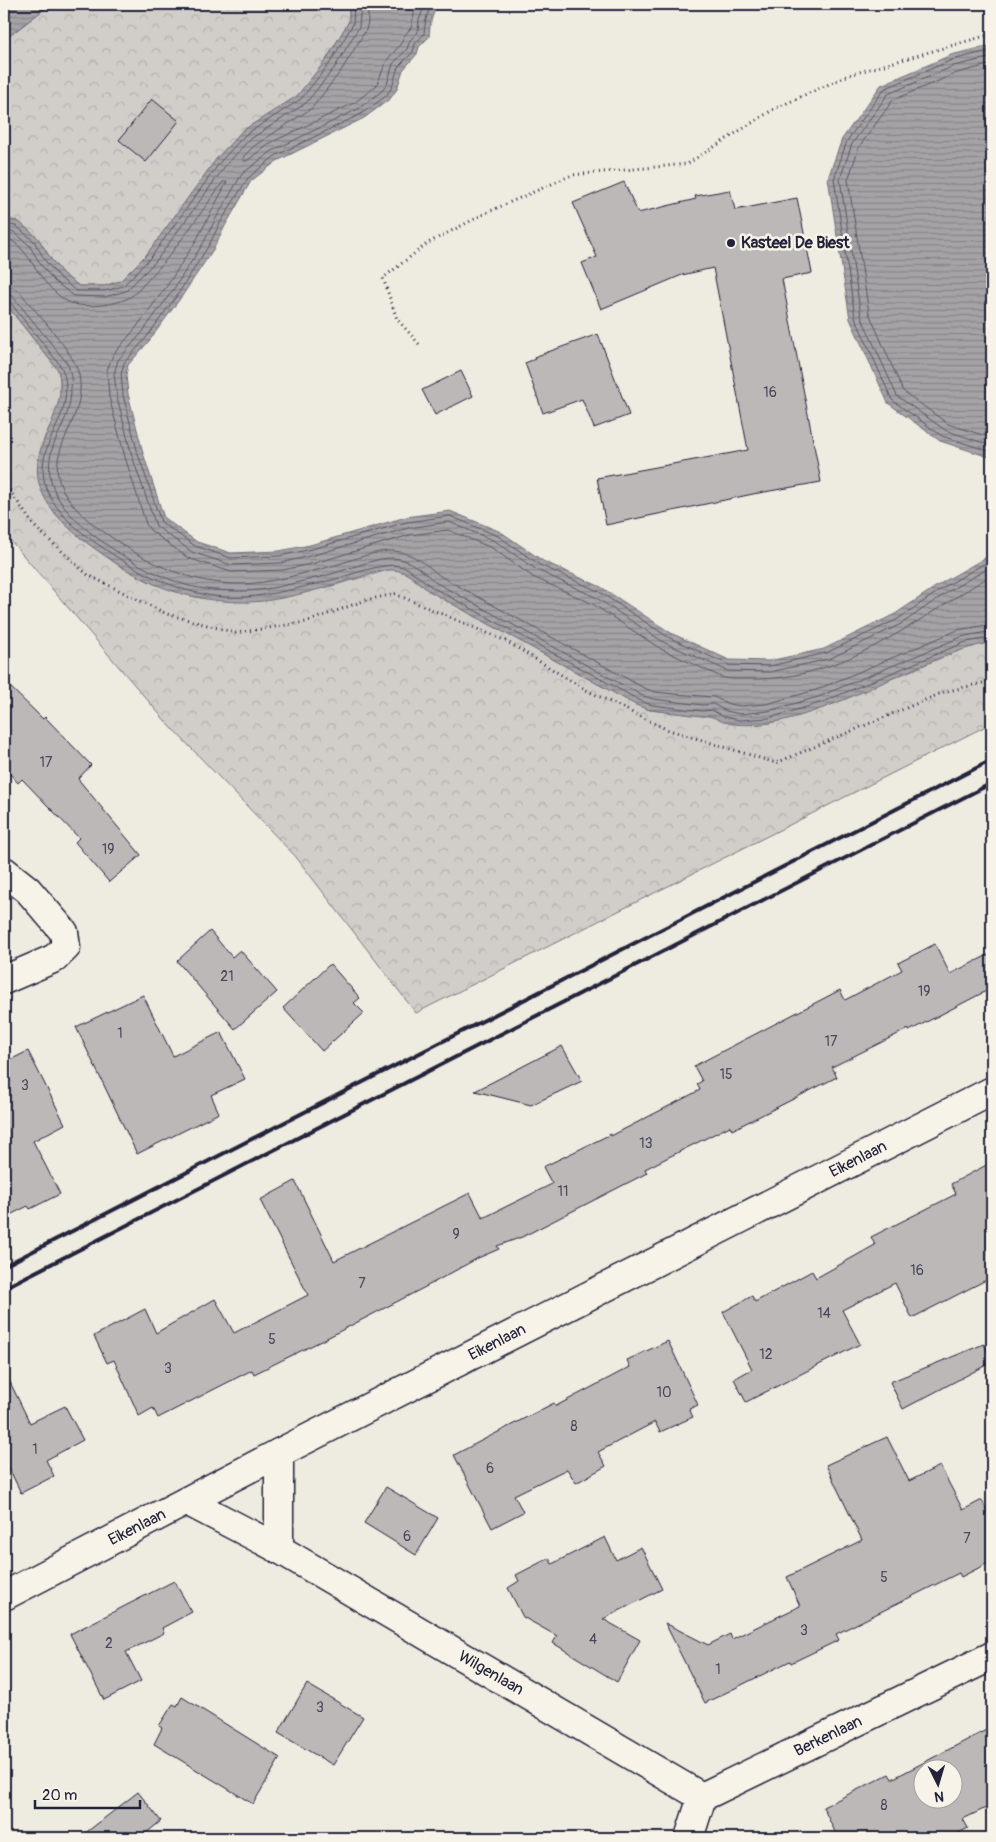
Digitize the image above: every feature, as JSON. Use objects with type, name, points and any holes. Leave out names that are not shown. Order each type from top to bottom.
[{"type":"street","points":[[4,871],[28,890],[64,932],[66,947],[55,958],[4,980]]},
{"type":"street","name":"Eikenlaan","points":[[4,1596],[279,1453],[992,1091]]},
{"type":"street","points":[[279,1453],[279,1550]]},
{"type":"street","name":"Wilgenlaan","points":[[188,1501],[279,1550],[702,1797]]},
{"type":"street","name":"Berkenlaan","points":[[702,1797],[992,1656]]},
{"type":"street","points":[[689,1838],[702,1797]]},
{"type":"path","points":[[419,344],[397,319],[383,278],[428,242],[488,212],[572,174],[688,164],[774,109],[850,75],[992,34]]},
{"type":"path","points":[[4,482],[34,526],[88,575],[167,614],[236,632],[306,622],[366,600],[396,594],[506,641],[586,690],[666,729],[776,763],[944,692],[992,681]]},
{"type":"green space","points":[[51,4],[349,4],[349,21],[326,60],[297,96],[242,131],[217,158],[147,254],[120,281],[104,286],[79,286],[63,274],[38,238],[18,221],[4,219],[4,40]]},
{"type":"green space","points":[[4,302],[58,370],[60,394],[57,413],[45,436],[39,455],[38,471],[63,522],[83,540],[121,567],[154,584],[270,599],[328,587],[392,569],[405,572],[429,591],[636,705],[650,710],[703,716],[711,715],[722,721],[770,723],[822,708],[965,648],[992,642],[992,723],[416,1013],[296,857],[168,724],[4,533]]},
{"type":"water","points":[[4,4],[51,4],[4,40]]},
{"type":"water","points":[[349,4],[439,4],[431,20],[429,37],[419,47],[417,54],[403,70],[397,89],[390,99],[364,118],[277,161],[251,181],[214,248],[182,296],[149,341],[128,365],[126,375],[128,394],[143,453],[164,518],[197,542],[231,553],[279,551],[310,545],[406,517],[450,511],[501,532],[543,561],[601,587],[671,633],[729,660],[769,661],[824,649],[895,614],[943,582],[992,554],[992,642],[936,659],[827,707],[799,716],[770,723],[753,725],[735,724],[709,716],[650,710],[636,705],[429,591],[403,572],[388,570],[377,572],[310,592],[282,598],[255,602],[221,601],[167,589],[134,574],[83,540],[65,524],[50,507],[40,487],[37,472],[43,443],[59,401],[58,370],[4,302],[4,219],[18,221],[38,238],[63,274],[79,286],[104,286],[120,281],[147,254],[217,158],[242,131],[297,96],[326,60],[349,21]]},
{"type":"water","points":[[992,45],[992,458],[940,441],[888,403],[850,319],[828,178],[842,139],[881,85],[951,55]]},
{"type":"building","points":[[152,99],[179,121],[146,162],[119,140]]},
{"type":"building","points":[[624,182],[638,213],[696,199],[695,196],[730,190],[735,210],[797,198],[812,273],[782,279],[821,482],[753,494],[606,525],[597,478],[748,450],[713,268],[682,275],[601,309],[582,263],[597,257],[573,203]]},
{"type":"building","points":[[598,334],[629,415],[594,428],[582,399],[543,413],[525,363],[535,359],[534,357]]},
{"type":"building","points":[[461,371],[473,396],[435,415],[422,390]]},
{"type":"building","points":[[4,681],[43,719],[45,717],[91,765],[78,779],[141,855],[109,882],[75,842],[79,838],[22,779],[18,783],[4,767]]},
{"type":"building","points":[[210,931],[232,957],[240,950],[277,992],[235,1029],[177,961]]},
{"type":"building","points":[[935,944],[950,974],[992,953],[992,988],[909,1031],[908,1029],[832,1067],[837,1077],[732,1130],[730,1126],[645,1169],[647,1173],[522,1237],[497,1246],[499,1249],[478,1258],[321,1341],[254,1374],[252,1370],[158,1418],[153,1408],[139,1416],[114,1360],[107,1363],[94,1336],[145,1309],[156,1333],[215,1299],[234,1333],[308,1295],[260,1200],[295,1181],[334,1261],[470,1193],[483,1218],[552,1184],[543,1167],[611,1134],[611,1136],[700,1090],[697,1084],[702,1081],[694,1066],[840,990],[845,1000],[902,970],[898,963]]},
{"type":"building","points":[[330,964],[360,998],[354,1003],[364,1013],[322,1051],[283,1008]]},
{"type":"building","points":[[143,995],[173,1056],[221,1032],[245,1079],[211,1095],[219,1113],[137,1154],[76,1027]]},
{"type":"building","points":[[562,1046],[582,1081],[531,1105],[475,1091]]},
{"type":"building","points":[[28,1051],[65,1124],[33,1141],[60,1194],[30,1209],[28,1206],[4,1218],[4,1063]]},
{"type":"building","points":[[992,1162],[992,1277],[912,1318],[895,1283],[842,1310],[860,1344],[746,1402],[734,1379],[752,1369],[723,1312],[752,1296],[755,1302],[812,1271],[816,1278],[875,1245],[871,1237],[956,1194],[951,1184]]},
{"type":"building","points":[[668,1341],[698,1405],[689,1409],[693,1417],[660,1432],[655,1422],[598,1452],[606,1466],[576,1483],[567,1469],[514,1495],[523,1512],[492,1528],[454,1455],[554,1403],[556,1406],[630,1367],[627,1360]]},
{"type":"building","points":[[984,1344],[992,1362],[903,1409],[890,1382]]},
{"type":"building","points":[[4,1370],[30,1423],[65,1406],[83,1440],[46,1460],[54,1476],[21,1493],[4,1458]]},
{"type":"building","points":[[887,1437],[909,1481],[940,1466],[963,1510],[982,1500],[992,1521],[992,1561],[961,1577],[959,1573],[836,1634],[839,1640],[791,1663],[790,1661],[705,1703],[665,1623],[708,1645],[730,1634],[732,1639],[800,1606],[787,1577],[862,1540],[826,1465]]},
{"type":"building","points":[[386,1487],[438,1518],[416,1555],[364,1523]]},
{"type":"building","points":[[605,1537],[616,1560],[641,1547],[662,1589],[603,1619],[640,1640],[617,1682],[553,1643],[557,1636],[523,1617],[508,1588],[519,1581],[516,1575],[549,1558],[552,1564]]},
{"type":"building","points":[[174,1581],[192,1612],[162,1628],[164,1633],[126,1652],[141,1681],[104,1700],[70,1634]]},
{"type":"building","points":[[307,1684],[363,1717],[333,1765],[278,1733]]},
{"type":"building","points":[[182,1697],[280,1758],[253,1804],[154,1744],[162,1728],[159,1726],[173,1704],[177,1706]]},
{"type":"building","points":[[992,1727],[992,1805],[963,1819],[968,1828],[949,1838],[838,1838],[823,1807],[889,1774],[892,1779],[914,1768],[914,1810],[964,1810],[964,1760],[929,1760]]},
{"type":"building","points":[[138,1792],[161,1821],[140,1838],[79,1838]]},
{"type":"railway","points":[[4,1266],[992,760]]},
{"type":"railway","points":[[4,1288],[992,783]]},
{"type":"place","name":"Kasteel De Biest","points":[[731,243]]}]
